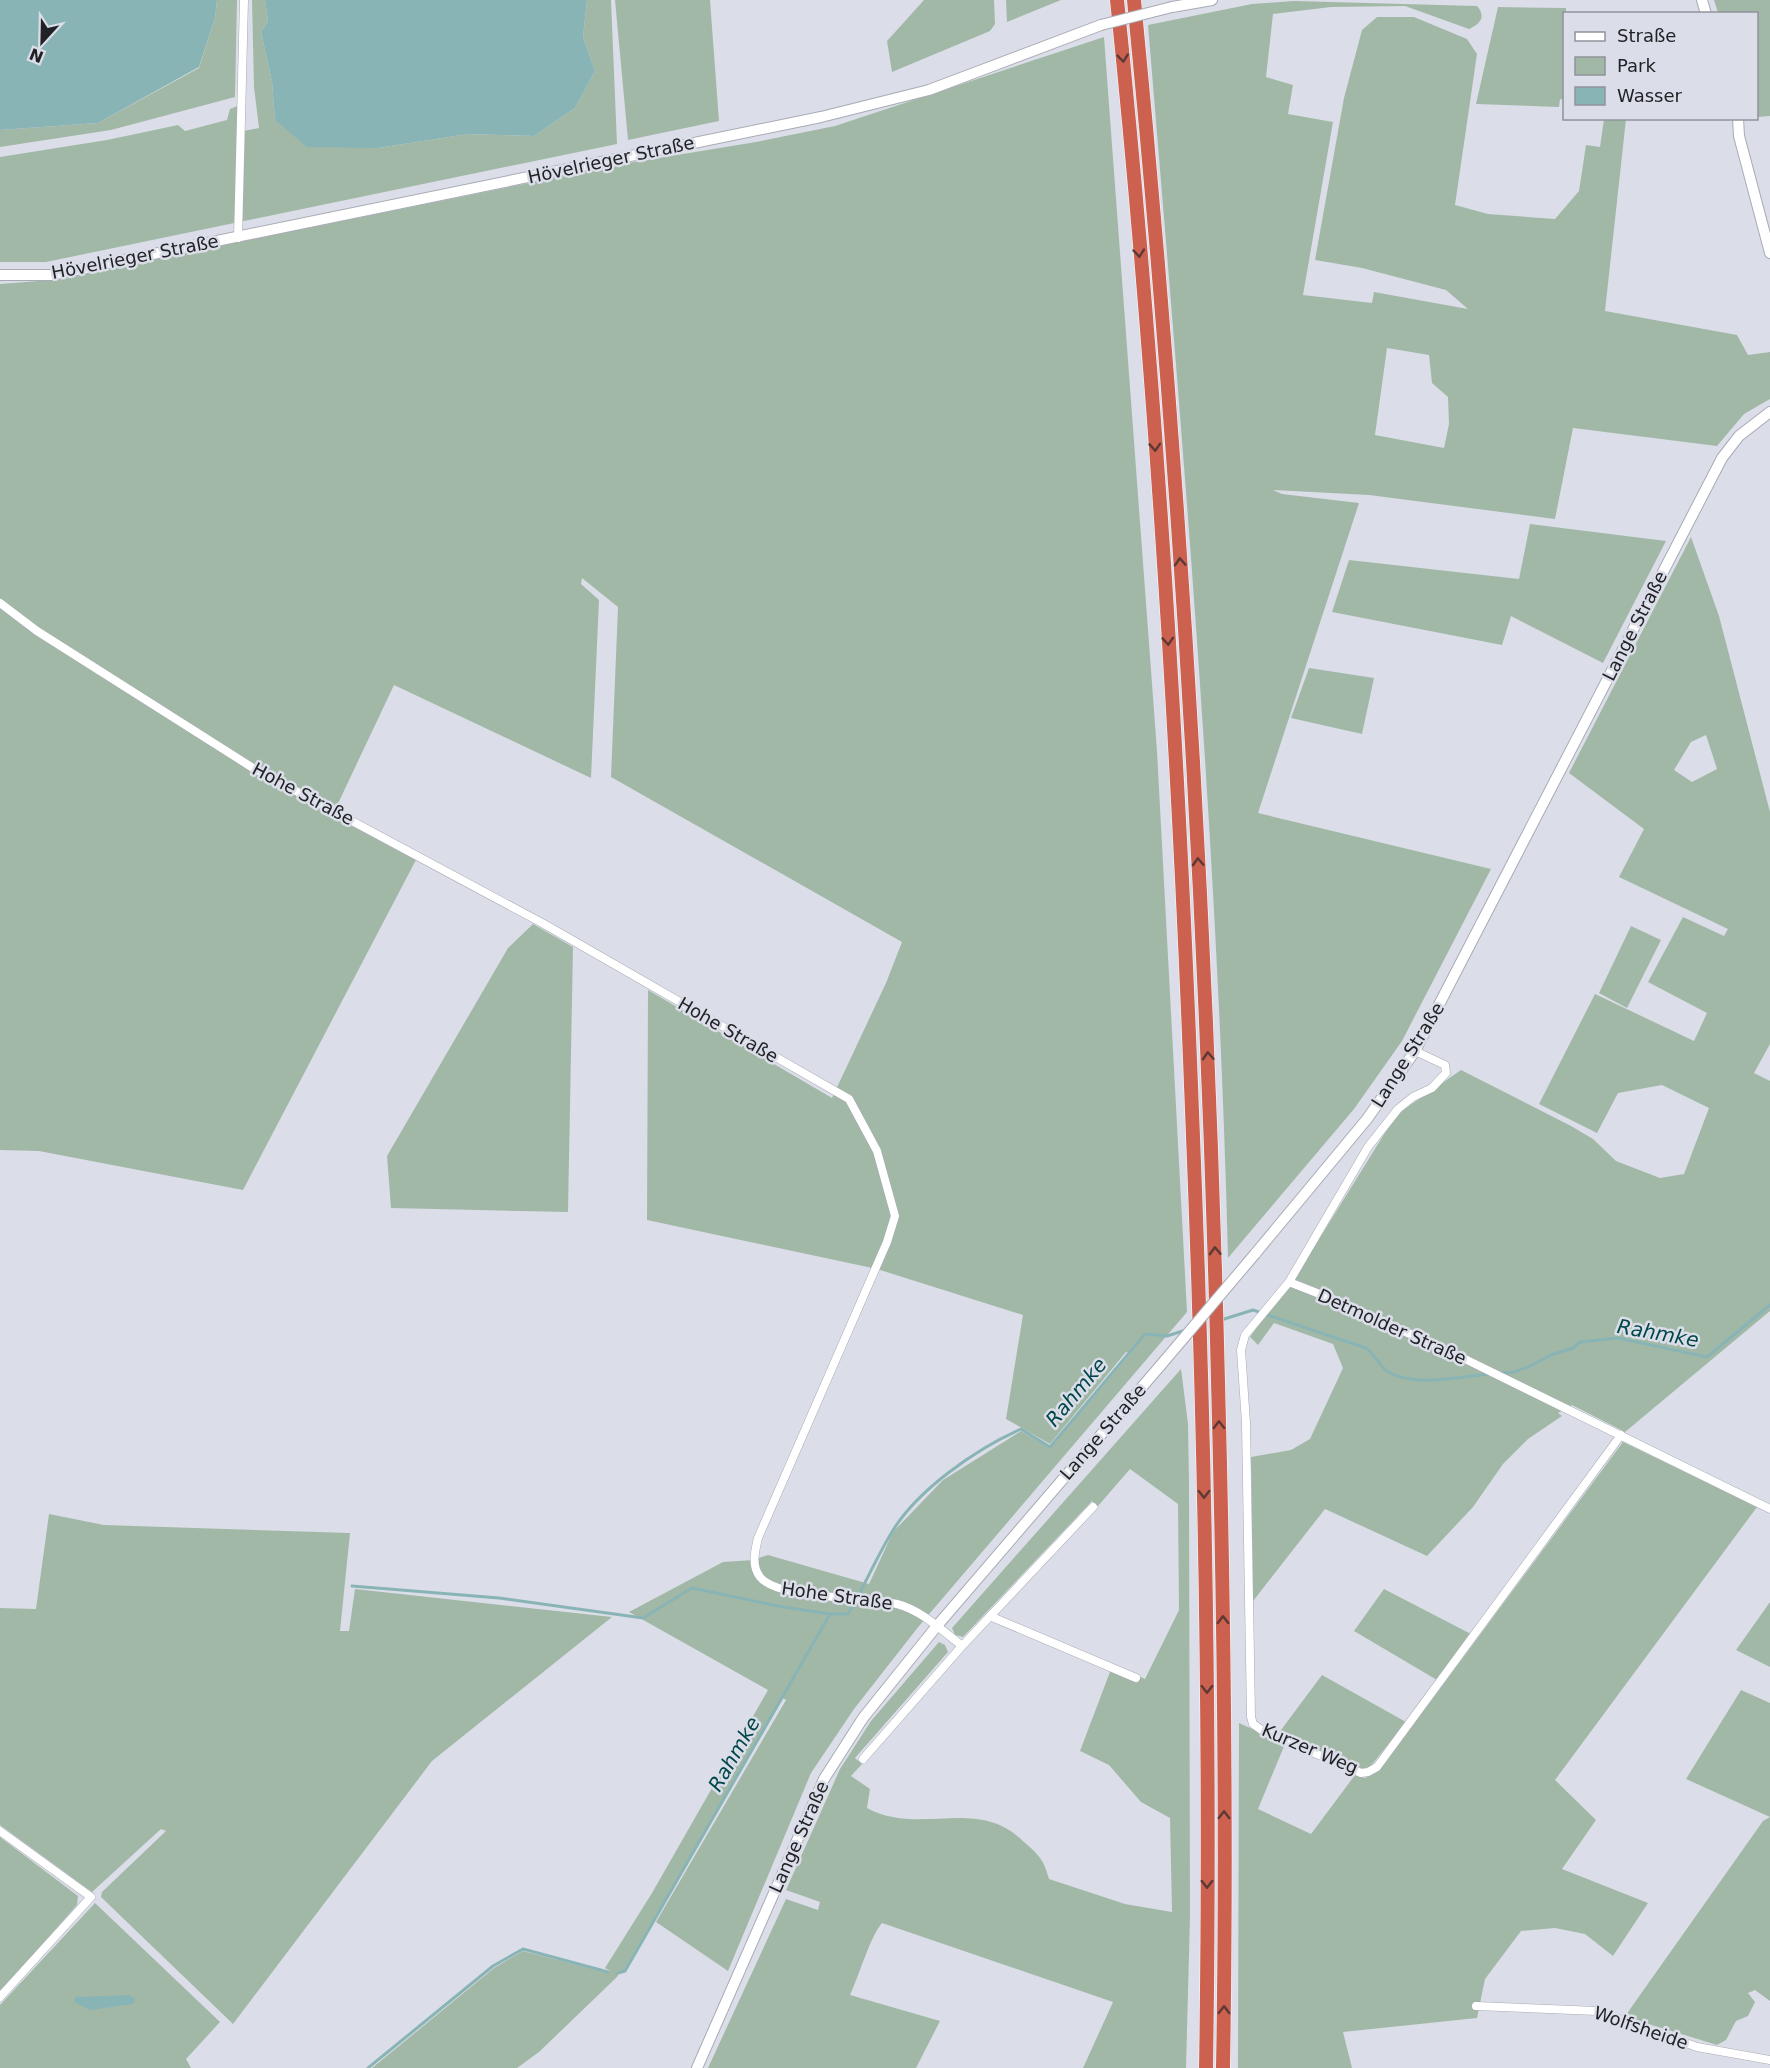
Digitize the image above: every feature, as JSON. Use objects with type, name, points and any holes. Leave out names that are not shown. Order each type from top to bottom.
[{"type":"highway","points":[[1117,0],[1154,417],[1175,739],[1200,1312],[1207,1668],[1206,2068]]},
{"type":"highway","points":[[1134,0],[1170,405],[1194,782],[1211,1112],[1223,1681],[1223,2068]]},
{"type":"street","points":[[238,237],[244,0]]},
{"type":"street","name":"Hövelrieger Straße","points":[[0,275],[51,274],[821,117],[905,96],[1101,25],[1212,0]]},
{"type":"street","points":[[1738,120],[1738,136],[1770,253]]},
{"type":"street","name":"Lange Straße","points":[[697,2068],[824,1779],[863,1718],[936,1627],[1160,1366],[1367,1119],[1415,1051],[1722,458],[1739,436],[1770,412]]},
{"type":"street","name":"Hohe Straße","points":[[0,603],[37,631],[253,768],[544,924],[849,1099],[877,1151],[895,1216],[887,1242],[758,1538],[753,1557],[760,1576],[773,1588],[796,1593],[899,1604],[916,1612],[936,1627]]},
{"type":"street","points":[[1288,1282],[1368,1147],[1398,1109],[1413,1097],[1432,1088],[1446,1073],[1445,1065],[1415,1051]]},
{"type":"street","name":"Kurzer Weg","points":[[1288,1282],[1256,1319],[1245,1335],[1241,1350],[1246,1423],[1251,1717],[1253,1724],[1263,1731],[1361,1773],[1377,1767],[1622,1435]]},
{"type":"street","name":"Detmolder Straße","points":[[1288,1282],[1340,1302],[1465,1359],[1770,1509]]},
{"type":"street","points":[[862,1759],[962,1646],[1094,1507]]},
{"type":"street","points":[[992,1617],[1136,1678]]},
{"type":"street","points":[[936,1627],[962,1646]]},
{"type":"street","points":[[0,1831],[91,1897],[0,1997]]},
{"type":"street","name":"Wolfsheide","points":[[1476,2006],[1597,2011],[1697,2047],[1770,2060]]},
{"type":"green space","points":[[217,0],[237,0],[235,97],[111,130],[0,147],[0,130],[98,123],[199,68],[215,18]]},
{"type":"green space","points":[[252,0],[265,0],[268,21],[261,32],[272,82],[275,120],[378,148],[468,134],[534,136],[575,108],[595,71],[583,37],[587,0],[611,0],[617,144],[46,262],[0,262],[0,157],[107,140],[178,125],[185,131],[227,120],[230,109],[240,105],[239,132],[259,128],[254,87]]},
{"type":"green space","points":[[615,0],[710,0],[719,121],[628,140]]},
{"type":"green space","points":[[924,0],[994,0],[995,24],[990,31],[892,72],[887,41]]},
{"type":"green space","points":[[1006,0],[1061,0],[1007,22]]},
{"type":"green space","points":[[1714,0],[1770,0],[1770,116],[1758,117],[1758,12],[1718,12]]},
{"type":"green space","points":[[1294,1],[1477,6],[1482,16],[1481,19],[1477,25],[1469,29],[1405,6],[1331,7],[1273,14],[1266,77],[1293,85],[1288,114],[1333,122],[1303,295],[1372,303],[1374,292],[1468,309],[1446,290],[1362,268],[1315,260],[1344,98],[1362,30],[1377,17],[1414,17],[1467,39],[1477,54],[1455,205],[1488,214],[1555,219],[1579,191],[1586,145],[1600,147],[1604,120],[1626,120],[1605,311],[1737,335],[1748,355],[1770,352],[1770,399],[1744,414],[1717,446],[1573,428],[1555,519],[1369,495],[1273,490],[1282,494],[1359,503],[1258,813],[1491,869],[1402,1041],[1354,1109],[1228,1258],[1216,949],[1207,795],[1186,487],[1148,25],[1252,4]],"holes":[[[1387,348],[1429,355],[1432,383],[1448,397],[1449,424],[1444,448],[1375,435]]]},
{"type":"green space","points":[[1498,7],[1566,8],[1566,12],[1563,12],[1563,100],[1560,99],[1559,107],[1476,104]]},
{"type":"green space","points":[[1104,37],[1157,751],[1187,1312],[919,1626],[854,1709],[811,1773],[728,1971],[656,1922],[786,1700],[783,1698],[624,1970],[618,1972],[618,1976],[539,2052],[517,2068],[372,2068],[494,1968],[523,1951],[608,1973],[610,1971],[605,1968],[652,1893],[768,1690],[629,1612],[723,1562],[753,1560],[768,1555],[869,1584],[893,1532],[943,1480],[1021,1431],[1050,1448],[1131,1353],[1126,1352],[1050,1444],[1006,1419],[1023,1315],[877,1269],[647,1220],[648,990],[832,1098],[886,983],[902,942],[611,777],[618,607],[582,578],[581,584],[599,600],[591,778],[394,685],[334,812],[417,858],[243,1190],[39,1151],[0,1150],[0,284],[51,280],[628,163],[756,142],[835,126]]},
{"type":"green space","points":[[1530,524],[1666,541],[1603,663],[1511,616],[1502,645],[1332,612],[1349,560],[1519,579]]},
{"type":"green space","points":[[1691,537],[1719,616],[1770,812],[1770,1044],[1754,1073],[1770,1081],[1770,1311],[1625,1432],[1572,1405],[1558,1413],[1562,1416],[1528,1439],[1503,1464],[1473,1507],[1427,1556],[1325,1509],[1253,1601],[1251,1457],[1291,1450],[1310,1439],[1343,1368],[1333,1344],[1274,1323],[1258,1345],[1250,1337],[1300,1270],[1396,1115],[1461,1070],[1571,1126],[1593,1139],[1616,1161],[1660,1178],[1684,1174],[1709,1108],[1662,1085],[1618,1093],[1597,1133],[1539,1104],[1595,994],[1694,1041],[1707,1013],[1648,982],[1683,917],[1724,936],[1728,929],[1619,877],[1644,829],[1569,773]],"holes":[[[1706,735],[1717,769],[1692,782],[1674,770],[1691,742]]]},
{"type":"green space","points":[[1309,668],[1374,678],[1362,734],[1291,718]]},
{"type":"green space","points":[[533,924],[573,947],[568,1212],[391,1208],[387,1156],[508,948]]},
{"type":"green space","points":[[1631,926],[1661,940],[1627,1008],[1599,993]]},
{"type":"green space","points":[[1181,1369],[1188,1424],[1189,1482],[1190,1917],[1186,2068],[1083,2068],[1113,2002],[882,1923],[869,1947],[850,1995],[940,2021],[916,2068],[708,2068],[786,1899],[818,1910],[820,1902],[786,1890],[840,1769],[871,1721],[939,1642],[945,1645],[948,1652],[855,1758],[862,1764],[851,1776],[870,1789],[867,1808],[887,1816],[908,1819],[968,1818],[987,1821],[1006,1828],[1034,1851],[1043,1862],[1049,1879],[1125,1904],[1172,1912],[1170,1818],[1141,1802],[1109,1765],[1080,1751],[1113,1664],[1145,1679],[1179,1610],[1178,1504],[1130,1469],[1098,1506],[1092,1501],[963,1637],[955,1635],[952,1628]]},
{"type":"green space","points":[[1623,1442],[1757,1507],[1555,1780],[1596,1820],[1562,1869],[1648,1903],[1613,1956],[1585,1934],[1555,1928],[1521,1931],[1485,1979],[1477,2018],[1343,2032],[1352,2068],[1238,2068],[1239,1723],[1285,1744],[1258,1809],[1311,1834],[1355,1775],[1365,1778],[1379,1771]]},
{"type":"green space","points":[[49,1514],[104,1525],[350,1533],[340,1631],[349,1631],[355,1589],[612,1617],[432,1761],[233,2024],[101,1897],[102,1892],[166,1831],[161,1829],[92,1892],[0,1825],[0,1608],[36,1609]]},
{"type":"green space","points":[[1384,1589],[1471,1634],[1437,1680],[1354,1631]]},
{"type":"green space","points":[[1770,1602],[1770,1667],[1736,1650]]},
{"type":"green space","points":[[1322,1675],[1406,1722],[1369,1768],[1362,1769],[1278,1734]]},
{"type":"green space","points":[[1741,1690],[1770,1703],[1770,1817],[1686,1779]]},
{"type":"green space","points":[[1770,1817],[1770,2001],[1755,1990],[1748,1993],[1755,2002],[1748,2016],[1736,2021],[1726,2040],[1717,2045],[1629,2018],[1628,2012],[1763,1821]]},
{"type":"green space","points":[[0,1837],[78,1896],[77,1905],[0,1992]]},
{"type":"green space","points":[[95,1903],[220,2022],[186,2059],[191,2068],[0,2068],[0,2005]]},
{"type":"water","points":[[0,0],[217,0],[215,18],[199,67],[98,123],[0,130]]},
{"type":"water","points":[[265,0],[587,0],[583,37],[595,71],[575,108],[534,136],[468,134],[378,148],[307,147],[275,120],[272,82],[261,32],[268,21]]},
{"type":"water","points":[[129,1995],[135,1999],[133,2004],[90,2010],[74,2002],[75,1997]]},
{"type":"waterway","name":"Rahmke","points":[[1501,1373],[1514,1372],[1530,1366],[1551,1355],[1573,1348],[1580,1342],[1618,1338],[1707,1357],[1770,1305]]},
{"type":"waterway","name":"Rahmke","points":[[1221,1320],[1253,1310],[1366,1348],[1388,1372],[1399,1377],[1439,1380],[1491,1374]]},
{"type":"waterway","name":"Rahmke","points":[[618,1973],[625,1971],[830,1614],[848,1614],[892,1532],[916,1501],[967,1459],[1021,1429],[1050,1447],[1145,1334],[1167,1336],[1186,1330]]},
{"type":"waterway","points":[[352,1586],[499,1598],[643,1618],[692,1588],[783,1607],[830,1614]]},
{"type":"waterway","name":"Rahmke","points":[[368,2068],[493,1966],[523,1949],[608,1972]]}]
